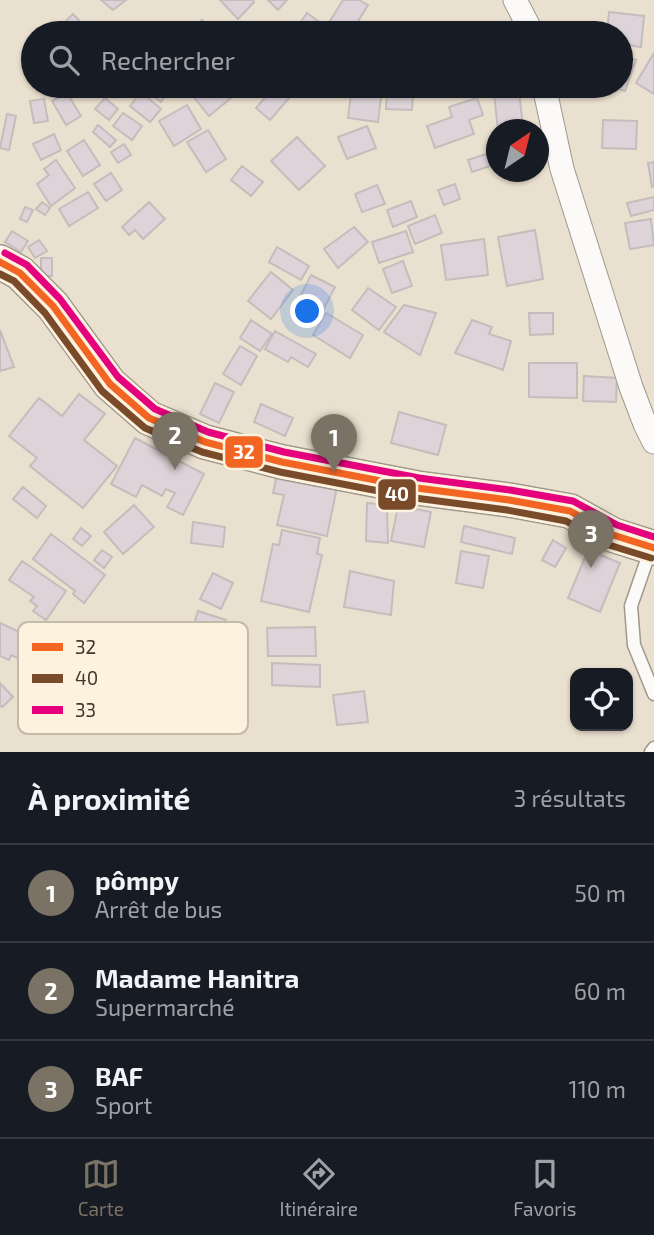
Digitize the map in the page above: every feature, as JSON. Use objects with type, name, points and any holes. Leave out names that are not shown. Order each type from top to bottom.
[{"type":"street","points":[[515,0],[526,21]]},
{"type":"street","points":[[547,98],[562,169],[631,387],[654,442]]},
{"type":"street","points":[[0,262],[20,273],[53,306],[110,384],[149,418],[205,442],[282,461],[417,488],[570,510],[613,535],[653,547]]},
{"type":"lane","points":[[653,547],[631,606],[634,645],[654,694]]},
{"type":"building","points":[[101,0],[126,0],[113,10]]},
{"type":"building","points":[[220,0],[253,0],[254,2],[238,19]]},
{"type":"building","points":[[268,0],[287,0],[278,10]]},
{"type":"building","points":[[343,0],[359,0],[368,5],[358,21],[330,21]]},
{"type":"building","points":[[609,12],[644,16],[641,47],[633,46],[633,21],[608,21]]},
{"type":"building","points":[[307,13],[318,21],[302,21]]},
{"type":"building","points":[[73,14],[80,21],[66,21]]},
{"type":"building","points":[[654,53],[654,94],[636,83]]},
{"type":"building","points":[[70,98],[81,116],[66,125],[52,101]]},
{"type":"building","points":[[105,98],[118,109],[109,120],[95,109]]},
{"type":"building","points":[[136,98],[148,98],[161,109],[150,122],[130,106]]},
{"type":"building","points":[[195,98],[231,98],[209,116]]},
{"type":"building","points":[[265,98],[289,98],[270,120],[256,108]]},
{"type":"building","points":[[350,98],[381,98],[378,122],[348,118]]},
{"type":"building","points":[[387,98],[413,98],[412,110],[386,109]]},
{"type":"building","points":[[477,98],[483,115],[469,120],[474,134],[435,148],[427,126],[452,117],[449,107]]},
{"type":"building","points":[[494,98],[520,98],[522,119],[497,119]]},
{"type":"building","points":[[44,99],[48,121],[34,123],[30,101]]},
{"type":"building","points":[[187,105],[201,129],[174,146],[159,121]]},
{"type":"building","points":[[123,113],[142,126],[132,140],[113,126]]},
{"type":"building","points":[[7,114],[16,116],[9,150],[0,148]]},
{"type":"building","points":[[603,120],[637,121],[636,149],[602,148]]},
{"type":"building","points":[[98,125],[116,140],[110,147],[93,132]]},
{"type":"building","points":[[367,126],[376,148],[347,159],[338,137]]},
{"type":"building","points":[[208,130],[226,159],[206,172],[187,142]]},
{"type":"building","points":[[54,134],[61,150],[41,160],[33,144]]},
{"type":"building","points":[[297,137],[325,166],[299,190],[271,161]]},
{"type":"building","points":[[84,140],[100,165],[83,176],[67,151]]},
{"type":"building","points":[[124,144],[131,155],[118,163],[111,152]]},
{"type":"building","points":[[486,154],[486,167],[472,172],[468,160]]},
{"type":"building","points":[[56,160],[75,188],[51,206],[37,184],[49,175],[44,169]]},
{"type":"building","points":[[654,162],[654,186],[652,187],[648,163]]},
{"type":"building","points":[[242,166],[263,182],[251,196],[231,180]]},
{"type":"building","points":[[111,173],[122,190],[106,201],[94,184]]},
{"type":"building","points":[[455,184],[460,199],[444,205],[438,190]]},
{"type":"building","points":[[377,185],[385,204],[362,212],[355,194]]},
{"type":"building","points":[[88,192],[98,208],[69,226],[59,209]]},
{"type":"building","points":[[654,197],[654,210],[631,216],[627,203]]},
{"type":"building","points":[[411,201],[417,217],[393,227],[387,210]]},
{"type":"building","points":[[42,202],[50,208],[45,215],[36,209]]},
{"type":"building","points":[[149,202],[165,219],[143,239],[135,230],[129,235],[122,227]]},
{"type":"building","points":[[25,207],[33,210],[27,222],[20,219]]},
{"type":"building","points":[[435,215],[442,233],[415,244],[408,226]]},
{"type":"building","points":[[651,219],[654,245],[630,249],[625,223]]},
{"type":"building","points":[[354,227],[368,242],[338,268],[324,249]]},
{"type":"building","points":[[535,230],[543,279],[507,286],[498,237]]},
{"type":"building","points":[[12,231],[28,241],[21,252],[5,242]]},
{"type":"building","points":[[406,231],[413,252],[379,263],[372,242]]},
{"type":"building","points":[[484,239],[488,275],[446,280],[441,245]]},
{"type":"building","points":[[39,240],[47,251],[35,258],[28,247]]},
{"type":"building","points":[[277,247],[309,266],[301,280],[269,262]]},
{"type":"building","points":[[41,258],[52,258],[52,276],[41,276]]},
{"type":"building","points":[[403,261],[412,286],[392,293],[383,269]]},
{"type":"building","points":[[271,272],[293,290],[271,319],[248,301]]},
{"type":"building","points":[[311,275],[335,287],[317,322],[302,314],[307,305],[298,301]]},
{"type":"building","points":[[368,288],[396,307],[379,330],[352,310]]},
{"type":"building","points":[[404,305],[436,313],[420,355],[384,332]]},
{"type":"building","points":[[326,313],[363,335],[350,358],[313,335]]},
{"type":"building","points":[[529,313],[553,313],[553,334],[530,335]]},
{"type":"building","points":[[251,320],[272,334],[260,351],[240,338]]},
{"type":"building","points":[[472,320],[492,327],[489,334],[511,341],[503,370],[455,353]]},
{"type":"building","points":[[0,330],[14,367],[0,371]]},
{"type":"building","points":[[275,331],[316,354],[308,367],[291,357],[288,362],[265,349]]},
{"type":"building","points":[[240,346],[257,356],[241,385],[223,374]]},
{"type":"building","points":[[529,363],[577,363],[577,398],[529,397]]},
{"type":"building","points":[[584,376],[617,378],[616,402],[583,401]]},
{"type":"building","points":[[215,383],[234,392],[219,423],[200,414]]},
{"type":"building","points":[[79,394],[105,414],[84,440],[117,466],[83,508],[30,466],[37,458],[9,436],[39,398],[62,416]]},
{"type":"building","points":[[261,404],[293,418],[285,436],[254,422]]},
{"type":"building","points":[[399,412],[446,425],[438,455],[391,443]]},
{"type":"building","points":[[135,438],[204,474],[183,515],[167,507],[175,493],[166,489],[162,496],[142,485],[136,497],[111,484]]},
{"type":"building","points":[[277,474],[337,487],[327,536],[277,525],[284,495],[273,493]]},
{"type":"building","points":[[23,487],[46,506],[37,518],[13,499]]},
{"type":"building","points":[[367,503],[387,505],[388,543],[366,541]]},
{"type":"building","points":[[134,505],[154,527],[123,554],[104,532]]},
{"type":"building","points":[[398,506],[431,512],[424,547],[391,541]]},
{"type":"building","points":[[193,522],[225,527],[223,547],[191,543]]},
{"type":"building","points":[[464,526],[515,538],[512,554],[461,542]]},
{"type":"building","points":[[81,528],[91,536],[82,546],[73,539]]},
{"type":"building","points":[[282,530],[320,538],[317,554],[322,555],[309,612],[261,601],[273,544],[279,545]]},
{"type":"building","points":[[51,534],[105,575],[84,603],[73,594],[75,591],[33,559]]},
{"type":"building","points":[[553,540],[566,548],[555,567],[542,560]]},
{"type":"building","points":[[102,550],[112,557],[104,568],[94,560]]},
{"type":"building","points":[[588,550],[620,563],[600,612],[568,598]]},
{"type":"building","points":[[461,551],[489,556],[483,588],[456,583]]},
{"type":"building","points":[[22,561],[66,591],[46,620],[33,611],[37,606],[30,601],[34,597],[9,580]]},
{"type":"building","points":[[350,571],[394,581],[391,615],[344,607]]},
{"type":"building","points":[[213,573],[233,583],[221,609],[200,599]]},
{"type":"building","points":[[198,611],[226,620],[225,622],[195,622]]},
{"type":"building","points":[[0,623],[18,631],[18,658],[11,655],[9,660],[0,656]]},
{"type":"building","points":[[315,627],[316,656],[268,656],[267,628]]},
{"type":"building","points":[[272,663],[320,665],[320,687],[272,685]]},
{"type":"building","points":[[0,683],[13,697],[2,707],[0,705]]},
{"type":"building","points":[[364,691],[368,722],[337,725],[333,695]]},
{"type":"transit line","name":"33","points":[[5,253],[27,265],[60,299],[118,377],[155,409],[208,432],[284,452],[419,478],[573,501],[617,525],[654,537]]},
{"type":"transit line","name":"32","points":[[0,262],[20,273],[53,306],[110,384],[149,418],[205,442],[282,462],[417,488],[570,511],[613,535],[654,548]]},
{"type":"transit line","name":"40","points":[[0,274],[14,281],[45,313],[102,391],[145,428],[202,452],[280,472],[415,498],[566,521],[609,545],[651,558]]},
{"type":"place","name":"Madame Hanitra","points":[[175,470]]},
{"type":"place","name":"pômpy","points":[[334,472]]},
{"type":"place","name":"BAF","points":[[591,568]]}]
